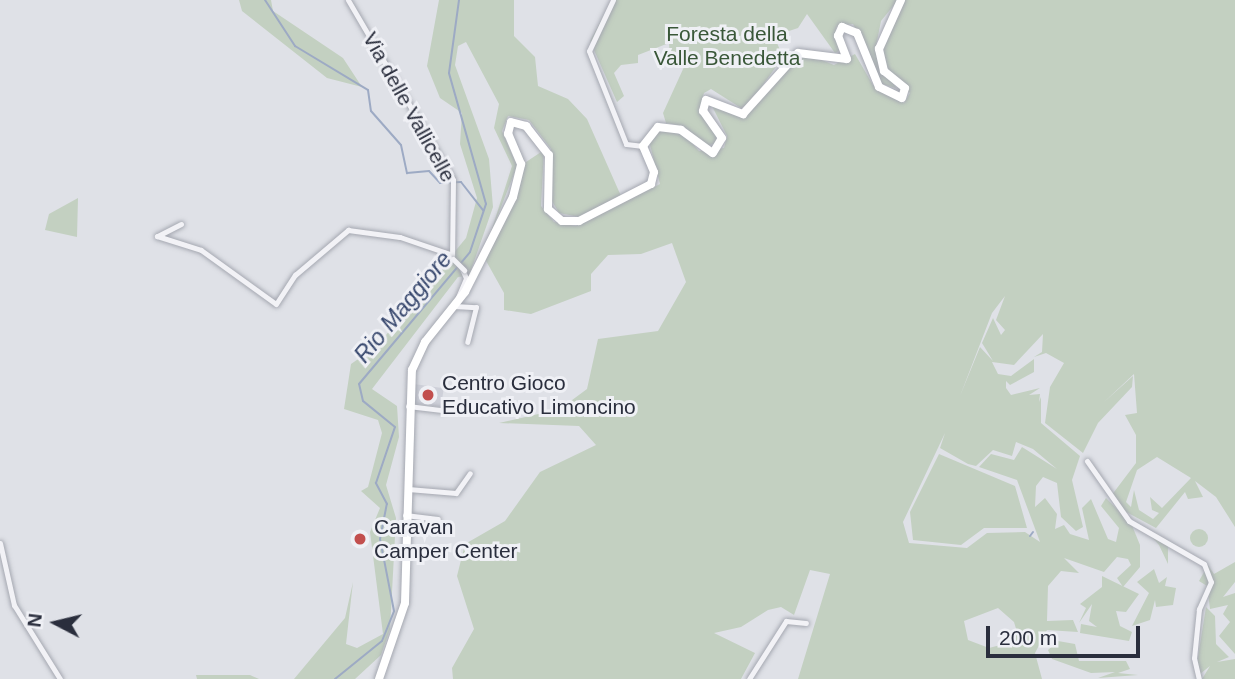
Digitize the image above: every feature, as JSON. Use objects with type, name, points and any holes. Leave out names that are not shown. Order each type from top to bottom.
[{"type":"main road","points":[[379,679],[403,617],[408,407],[419,351],[455,305],[520,174],[510,122],[526,126],[546,149],[546,204],[567,222],[651,184],[654,172],[643,146],[663,126],[681,130],[702,151],[716,151],[722,138],[704,111],[706,100],[743,114],[798,53],[844,62],[849,56],[838,36],[842,27],[857,33],[879,87],[902,98],[905,88],[884,71],[878,49],[901,0]]},
{"type":"street","name":"Via delle Vallicelle","points":[[348,0],[453,180],[457,214],[452,257]]},
{"type":"street","points":[[613,0],[589,51],[626,144],[643,146]]},
{"type":"street","points":[[181,224],[157,236],[201,250],[276,304],[295,275],[348,230],[400,237],[452,257],[464,270],[455,305],[476,307],[467,342]]},
{"type":"street","points":[[408,407],[442,410]]},
{"type":"street","points":[[1087,461],[1129,521],[1204,564],[1211,582],[1199,609],[1194,658],[1199,679]]},
{"type":"street","points":[[405,489],[456,493],[470,473]]},
{"type":"street","points":[[405,515],[438,519]]},
{"type":"street","points":[[0,543],[14,605],[60,679]]},
{"type":"street","points":[[750,679],[786,621],[806,623]]},
{"type":"shaded area","name":"Centro Gioco Educativo Limoncino","points":[[414,384],[444,388],[441,407],[411,403]]},
{"type":"green space","points":[[239,0],[271,0],[273,11],[343,58],[362,87],[327,78],[242,11]]},
{"type":"green space","points":[[439,0],[514,0],[514,36],[535,57],[538,86],[568,99],[587,119],[621,196],[579,217],[559,213],[549,196],[551,149],[529,120],[508,116],[502,131],[517,166],[489,238],[512,166],[494,128],[499,104],[466,42],[458,46],[455,65],[489,159],[493,207],[469,276],[458,277],[372,389],[397,406],[399,437],[386,485],[396,518],[390,629],[381,655],[355,679],[294,679],[345,618],[353,582],[346,644],[357,648],[383,634],[370,532],[380,508],[361,491],[368,487],[382,433],[378,420],[344,409],[351,364],[377,346],[466,238],[477,198],[460,144],[462,113],[440,98],[427,66]]},
{"type":"green space","name":"Foresta della Valle Benedetta","points":[[612,0],[898,0],[881,21],[875,51],[896,88],[882,84],[853,24],[837,26],[834,37],[841,50],[835,53],[807,14],[798,28],[774,36],[783,57],[750,103],[741,108],[711,89],[704,93],[700,106],[716,131],[716,143],[706,146],[683,126],[666,123],[663,113],[684,67],[670,62],[669,43],[638,55],[638,63],[621,65],[614,73],[624,96],[617,102],[590,41]]},
{"type":"green space","points":[[903,0],[1235,0],[1235,527],[1216,497],[1195,481],[1203,497],[1188,499],[1185,492],[1156,528],[1117,507],[1111,496],[1136,463],[1136,435],[1125,415],[1137,413],[1134,374],[1103,403],[1133,376],[1132,387],[1098,423],[1083,453],[1045,423],[1050,387],[1064,363],[1046,353],[1034,357],[1042,352],[1043,334],[1014,365],[992,362],[998,374],[1011,376],[1034,359],[1034,372],[1010,385],[1006,381],[1006,388],[1011,395],[1040,388],[1029,395],[1040,394],[1041,423],[1080,456],[1072,480],[1083,527],[1076,531],[1061,517],[1057,483],[1043,477],[1036,486],[1035,507],[1045,498],[1057,514],[1055,529],[1064,525],[1070,534],[1089,540],[1082,508],[1091,499],[1108,539],[1116,542],[1119,528],[1101,506],[1106,498],[1131,523],[1140,545],[1140,567],[1123,587],[1117,578],[1131,565],[1128,559],[1117,557],[1104,572],[1064,558],[1079,573],[1061,571],[1048,586],[1047,621],[1073,620],[1078,632],[1047,630],[1035,653],[1042,679],[798,679],[830,574],[810,570],[794,615],[781,607],[768,610],[741,627],[714,633],[755,653],[741,679],[453,679],[452,668],[474,629],[457,576],[465,544],[505,521],[540,472],[596,445],[579,426],[499,423],[560,409],[587,389],[598,339],[658,331],[686,282],[672,243],[641,254],[608,255],[591,274],[591,291],[531,314],[504,310],[504,293],[485,259],[526,162],[544,150],[541,206],[554,222],[576,226],[660,184],[649,141],[662,128],[684,134],[699,151],[724,148],[727,136],[710,102],[746,115],[794,58],[807,54],[834,65],[855,54],[873,85],[904,103],[910,93],[887,68],[882,43]],"holes":[[[1005,296],[996,320],[1005,330],[1001,335],[993,318],[982,343],[993,361],[980,347],[960,396],[992,313]],[[945,433],[940,448],[968,464],[976,466],[993,450],[1012,456],[1016,442],[1033,449],[1057,469],[1022,447],[1014,460],[991,454],[979,467],[1017,480],[1040,542],[1025,532],[987,533],[967,548],[909,543],[903,522]],[[1157,457],[1191,478],[1162,508],[1150,497],[1152,510],[1159,513],[1153,519],[1139,510],[1134,490],[1131,507],[1126,502],[1137,470]],[[998,608],[1014,622],[1017,632],[1008,643],[989,648],[968,640],[964,621]]]},
{"type":"green space","points":[[78,198],[77,237],[45,230],[49,214]]},
{"type":"green space","points":[[939,454],[1015,486],[1027,528],[984,528],[961,545],[913,540],[910,512]]},
{"type":"green space","points":[[1199,529],[1205,532],[1208,538],[1205,544],[1199,547],[1193,544],[1190,538],[1193,532]]},
{"type":"green space","points":[[1149,534],[1168,541],[1168,564],[1159,545]]},
{"type":"green space","points":[[1235,562],[1235,582],[1223,597],[1235,593],[1235,654],[1219,636],[1230,622],[1223,614],[1228,605],[1210,609],[1207,586],[1199,581],[1208,565],[1214,574]]},
{"type":"green space","points":[[1154,569],[1159,583],[1167,577],[1165,586],[1176,588],[1173,605],[1156,607],[1155,600],[1150,620],[1132,626],[1149,593],[1137,582]]},
{"type":"green space","points":[[1102,576],[1139,594],[1126,612],[1116,611],[1120,626],[1132,632],[1129,641],[1080,633],[1081,624],[1097,627],[1089,621],[1092,604],[1079,623],[1086,608],[1080,604],[1102,587]]},
{"type":"green space","points":[[1206,607],[1215,616],[1216,644],[1229,657],[1217,662],[1235,659],[1235,679],[1202,679],[1210,666],[1200,674],[1197,663]]},
{"type":"green space","points":[[1058,641],[1075,644],[1079,661],[1126,661],[1130,669],[1118,673],[1138,675],[1098,678],[1115,672],[1091,673],[1052,659],[1048,650]]},
{"type":"green space","points":[[196,675],[250,675],[259,679],[197,679]]},
{"type":"waterway","points":[[265,0],[295,46],[368,90],[371,111],[401,145],[407,173],[429,171],[440,183],[461,182],[483,210]]},
{"type":"waterway","name":"Rio Maggiore","points":[[335,679],[382,641],[394,611],[380,539],[387,504],[376,483],[395,427],[363,401],[359,384],[470,252],[486,204],[449,73],[459,0]]},
{"type":"waterway","points":[[1030,536],[1033,532]]},
{"type":"place","name":"Centro Gioco Educativo Limoncino","points":[[428,395]]},
{"type":"place","name":"Caravan Camper Center","points":[[360,539]]}]
